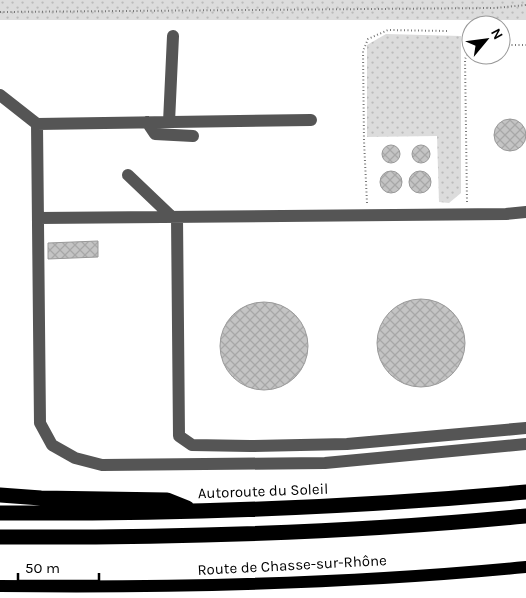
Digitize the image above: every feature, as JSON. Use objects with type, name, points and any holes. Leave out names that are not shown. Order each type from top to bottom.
[{"type":"highway","name":"Autoroute du Soleil","points":[[0,513],[196,511],[399,502],[526,492]]},
{"type":"highway","points":[[0,495],[41,498],[167,500],[196,511]]},
{"type":"highway","points":[[0,537],[200,535],[402,525],[526,516]]},
{"type":"main road","name":"Route de Chasse-sur-Rhône","points":[[0,586],[252,584],[526,567]]},
{"type":"street","points":[[169,122],[173,36]]},
{"type":"street","points":[[0,95],[37,124],[311,120]]},
{"type":"street","points":[[147,122],[154,134],[193,136]]},
{"type":"street","points":[[37,124],[40,423],[52,445],[75,458],[102,465],[325,464],[526,444]]},
{"type":"street","points":[[128,175],[175,217],[179,436],[192,445],[347,444],[526,428]]},
{"type":"street","points":[[38,218],[468,215],[526,212]]},
{"type":"path","points":[[0,12],[485,8],[526,5]]},
{"type":"path","points":[[367,215],[363,51],[368,38],[388,30],[447,31]]},
{"type":"path","points":[[511,45],[526,45]]},
{"type":"path","points":[[465,65],[468,215]]},
{"type":"shaded area","points":[[0,0],[526,0],[526,20],[511,20],[511,15],[461,15],[461,20],[0,20]]},
{"type":"shaded area","points":[[386,34],[461,36],[461,193],[449,203],[439,202],[437,136],[367,137],[367,45]]},
{"type":"building","points":[[510,119],[522,123],[526,135],[522,147],[510,151],[498,147],[494,135],[498,123]]},
{"type":"building","points":[[391,145],[399,150],[400,154],[395,162],[391,163],[383,158],[382,154],[387,146]]},
{"type":"building","points":[[421,145],[427,148],[430,154],[427,160],[421,163],[415,160],[412,154],[415,148]]},
{"type":"building","points":[[391,171],[399,174],[402,182],[399,190],[391,193],[383,190],[380,182],[383,174]]},
{"type":"building","points":[[420,171],[428,174],[431,182],[428,190],[420,193],[412,190],[409,182],[412,174]]},
{"type":"building","points":[[98,241],[98,257],[48,259],[48,243]]},
{"type":"building","points":[[421,299],[438,302],[446,306],[458,318],[462,326],[465,343],[462,360],[458,368],[446,380],[438,384],[421,387],[404,384],[396,380],[384,368],[380,360],[377,343],[380,326],[384,318],[396,306],[404,302]]},
{"type":"building","points":[[264,302],[281,305],[289,309],[301,321],[305,329],[308,346],[305,363],[301,371],[289,383],[281,387],[264,390],[247,387],[239,383],[227,371],[223,363],[220,346],[223,329],[227,321],[239,309],[247,305]]}]
